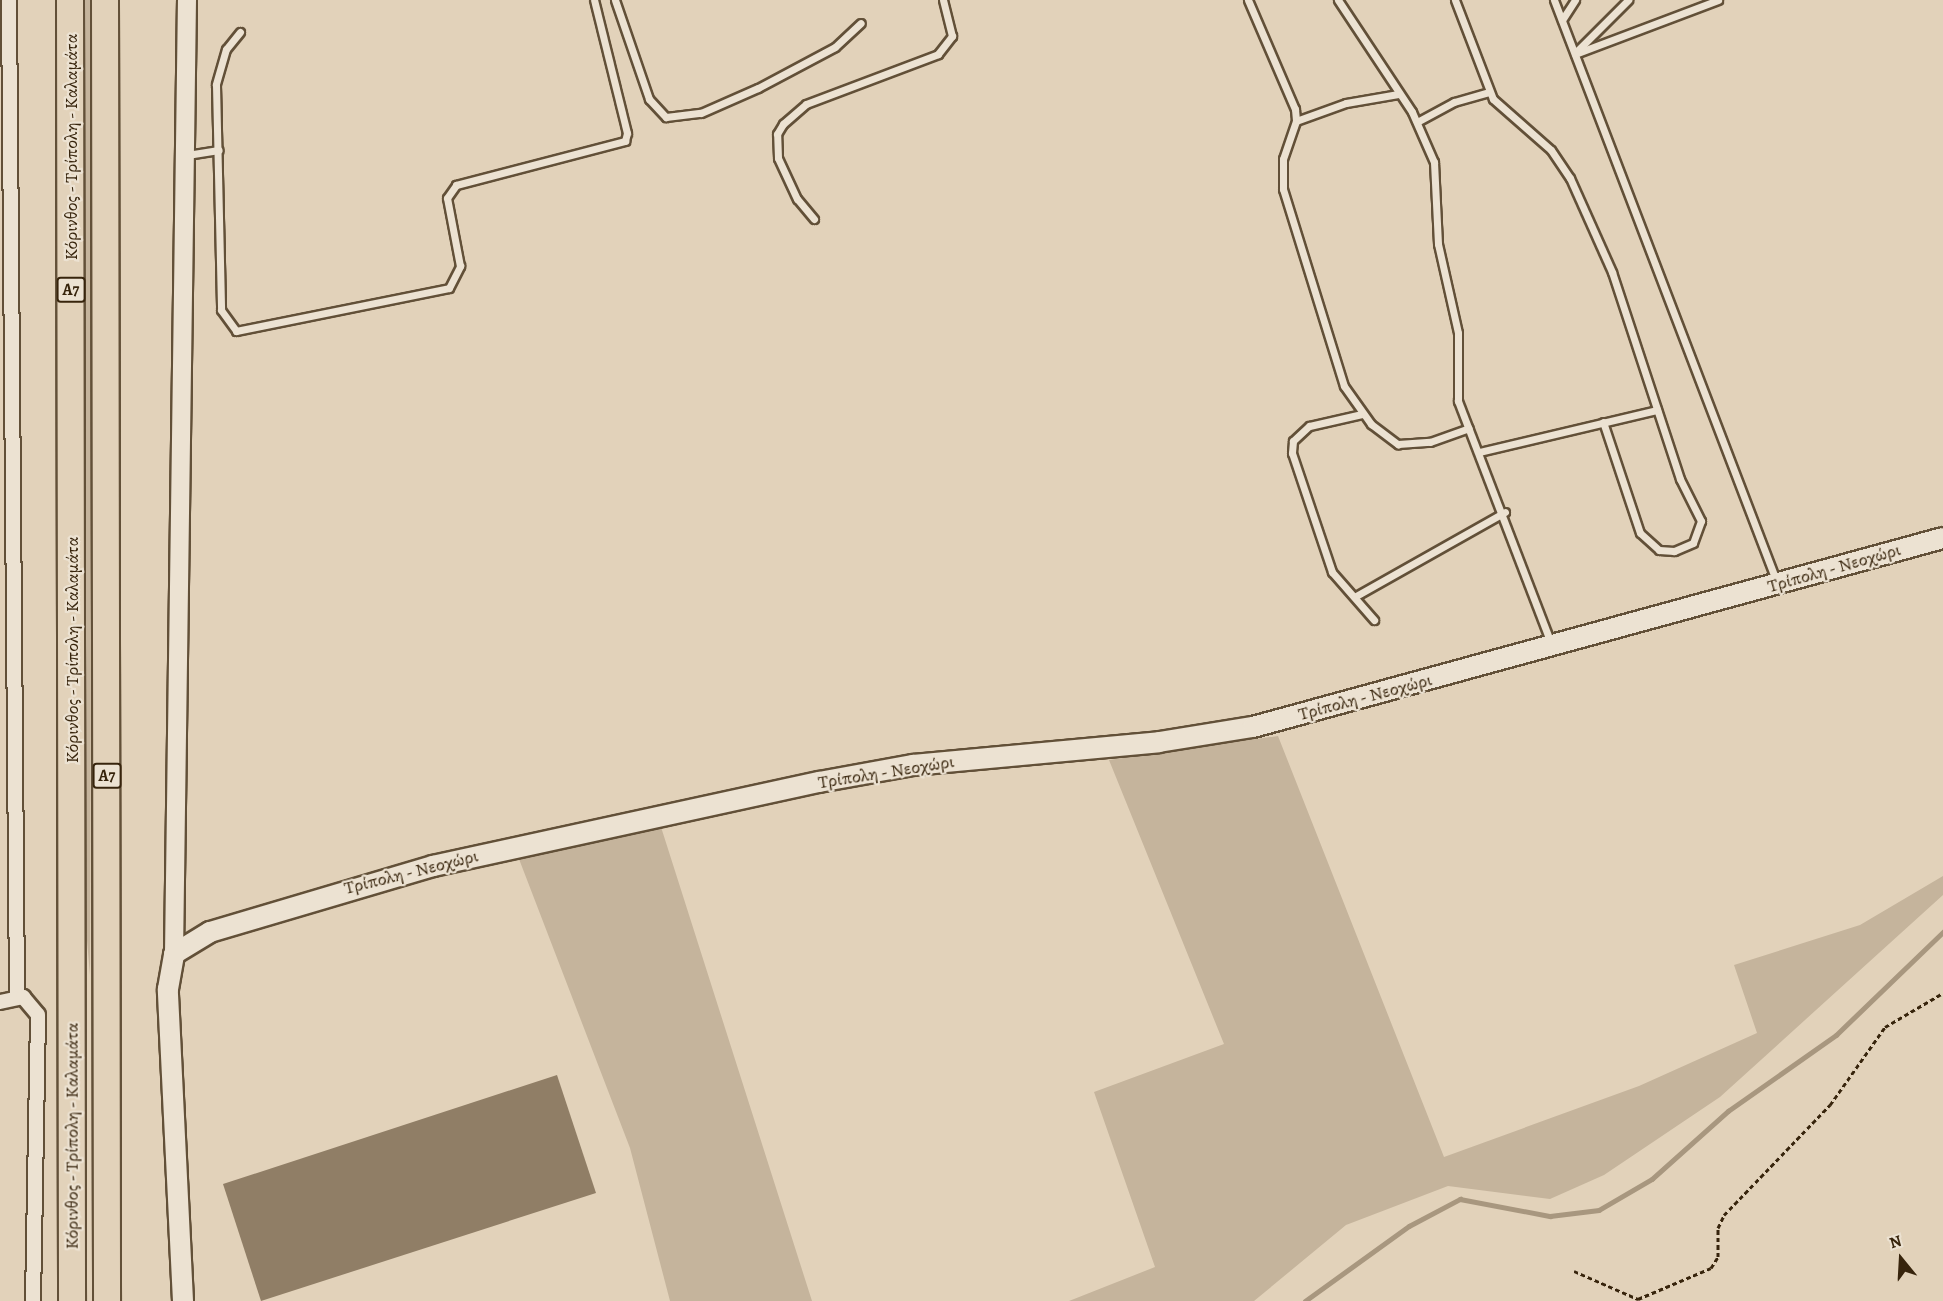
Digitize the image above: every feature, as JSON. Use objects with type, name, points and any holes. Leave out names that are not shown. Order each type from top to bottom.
[{"type":"highway","name":"Κόρινθος - Τρίπολη - Καλαμάτα","points":[[70,0],[72,1301]]},
{"type":"highway","name":"Κόρινθος - Τρίπολη - Καλαμάτα","points":[[105,0],[107,1301]]},
{"type":"main road","name":"Τρίπολη - Νεοχώρι","points":[[174,954],[210,932],[279,908],[502,849],[879,771],[1159,742],[1253,727],[1943,538]]},
{"type":"main road","points":[[174,954],[168,989],[183,1301]]},
{"type":"street","points":[[9,0],[5,52],[17,997]]},
{"type":"street","points":[[174,954],[187,0]]},
{"type":"street","points":[[0,1002],[17,997],[34,1007],[39,1030],[33,1301]]},
{"type":"lane","points":[[240,32],[226,49],[217,72],[221,310],[229,328],[236,331],[449,288],[460,266],[447,198],[456,185],[625,141],[625,122],[594,0]]},
{"type":"lane","points":[[615,0],[649,99],[666,117],[701,113],[758,88],[835,47],[861,23]]},
{"type":"lane","points":[[814,219],[797,198],[778,158],[777,134],[783,124],[806,104],[938,54],[952,36],[943,0]]},
{"type":"lane","points":[[1248,0],[1284,78],[1296,121],[1283,159],[1283,189],[1344,386],[1362,414],[1398,444],[1430,442],[1469,428]]},
{"type":"lane","points":[[1338,0],[1417,122],[1434,162],[1438,244],[1458,333],[1454,375],[1469,428],[1505,512],[1552,646]]},
{"type":"lane","points":[[1455,0],[1490,92],[1551,150],[1570,178],[1612,272],[1656,410],[1701,521],[1693,543],[1674,551],[1659,550],[1640,533],[1603,422]]},
{"type":"lane","points":[[1554,0],[1778,584]]},
{"type":"lane","points":[[1562,20],[1575,0]]},
{"type":"lane","points":[[1575,54],[1627,0]]},
{"type":"lane","points":[[1575,54],[1718,0]]},
{"type":"lane","points":[[1417,122],[1454,102],[1490,92]]},
{"type":"lane","points":[[1296,121],[1346,103],[1398,94]]},
{"type":"lane","points":[[185,155],[219,150]]},
{"type":"lane","points":[[1479,452],[1656,410]]},
{"type":"lane","points":[[1362,414],[1310,426],[1293,441],[1292,453],[1332,572],[1374,620]]},
{"type":"lane","points":[[1356,597],[1505,512]]},
{"type":"path","points":[[1574,1271],[1638,1299],[1711,1268],[1718,1257],[1718,1228],[1724,1215],[1830,1105],[1885,1027],[1943,993]]},
{"type":"shaded area","points":[[84,0],[93,0],[90,975],[86,929]]},
{"type":"shaded area","points":[[1278,736],[1444,1157],[1639,1086],[1757,1033],[1734,965],[1860,925],[1943,876],[1943,895],[1720,1097],[1604,1175],[1550,1199],[1448,1186],[1346,1225],[1254,1301],[1069,1301],[1155,1267],[1094,1092],[1224,1044],[1109,760]]},
{"type":"shaded area","points":[[661,827],[812,1301],[670,1301],[630,1148],[519,859]]},
{"type":"building","points":[[557,1075],[596,1193],[261,1301],[223,1184]]},
{"type":"waterway","points":[[1305,1301],[1409,1226],[1460,1199],[1550,1216],[1599,1210],[1652,1179],[1728,1111],[1836,1035],[1943,932]]}]
